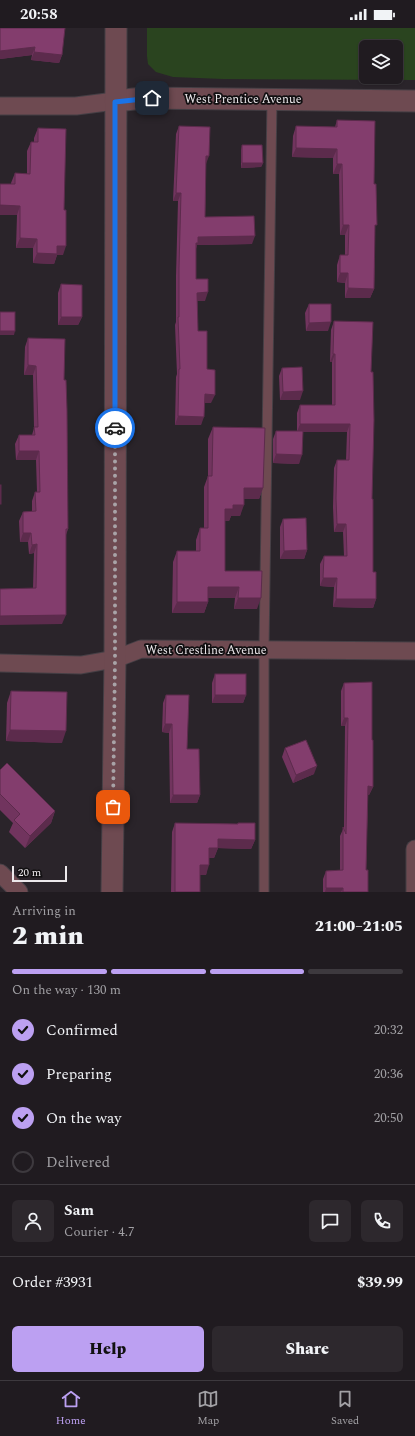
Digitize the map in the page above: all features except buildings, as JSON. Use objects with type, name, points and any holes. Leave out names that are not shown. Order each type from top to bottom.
[{"type":"street","points":[[112,892],[115,659],[116,28]]},
{"type":"street","name":"West Prentice Avenue","points":[[0,106],[76,106],[144,98],[272,98],[415,101]]},
{"type":"street","name":"West Crestline Avenue","points":[[0,663],[81,665],[115,659],[141,649],[415,652]]},
{"type":"street","points":[[415,849],[415,892]]},
{"type":"street","points":[[0,873],[19,892]]},
{"type":"lane","points":[[264,892],[264,650],[272,98]]},
{"type":"green space","points":[[147,28],[415,28],[415,80],[403,80],[403,40],[359,40],[359,80],[223,79],[173,77],[156,72],[148,64]]},
{"type":"way so far","points":[[113,807],[115,659],[115,428]]},
{"type":"route","points":[[115,428],[115,102],[152,98]]}]
